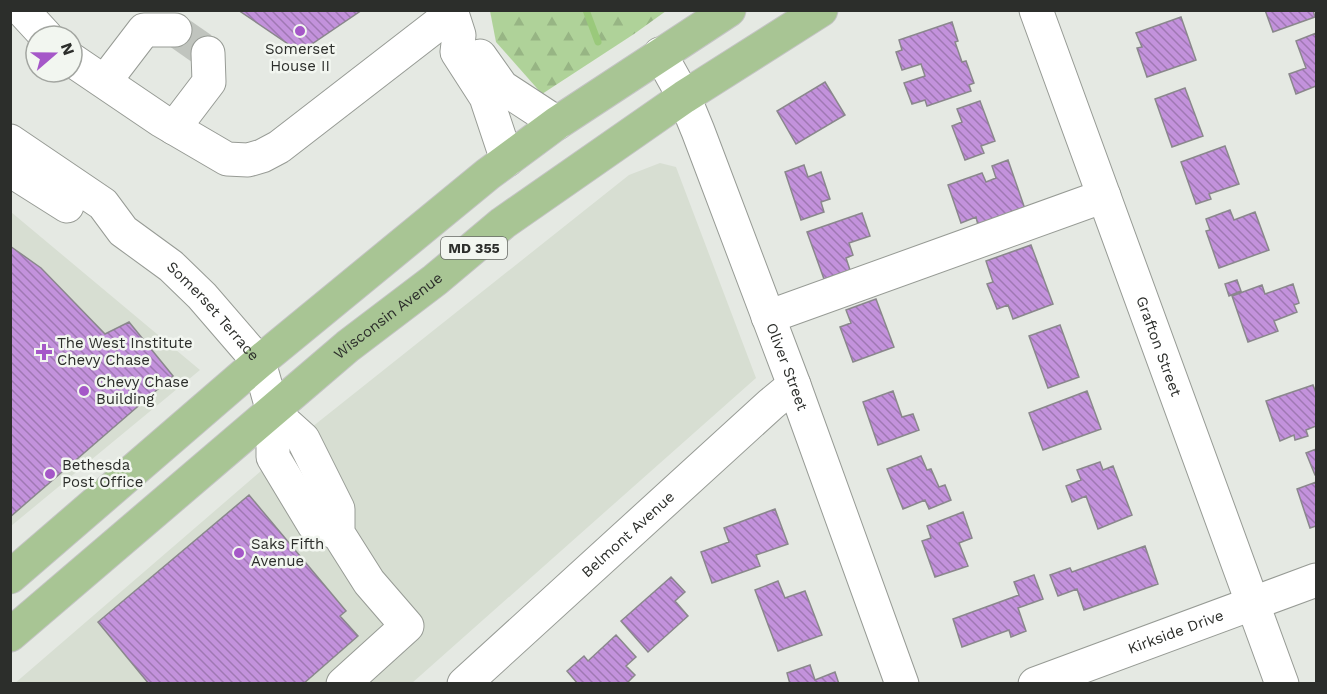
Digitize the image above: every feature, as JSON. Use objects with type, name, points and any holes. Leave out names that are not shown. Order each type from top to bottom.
[{"type":"main road","name":"MD 355","points":[[10,577],[259,362],[507,160],[557,123],[729,10]]},
{"type":"main road","name":"Wisconsin Avenue","points":[[10,635],[348,346],[435,280],[503,224],[684,97],[821,10]]},
{"type":"street","points":[[22,10],[35,24]]},
{"type":"street","name":"Grafton Street","points":[[1036,10],[1282,684]]},
{"type":"street","points":[[454,20],[502,87],[557,123]]},
{"type":"street","points":[[84,68],[174,128],[227,159],[248,160],[279,147],[454,20]]},
{"type":"street","points":[[454,20],[457,52],[486,97],[507,160]]},
{"type":"street","points":[[105,81],[144,30],[175,30]]},
{"type":"street","points":[[174,128],[209,81],[208,53]]},
{"type":"street","name":"Oliver Street","points":[[660,54],[684,97],[794,386],[902,684]]},
{"type":"street","name":"Somerset Terrace","points":[[12,153],[103,204],[123,231],[171,266],[202,296],[259,362],[273,412]]},
{"type":"street","points":[[768,317],[1104,196]]},
{"type":"street","name":"Belmont Avenue","points":[[464,684],[771,404],[794,386]]},
{"type":"street","points":[[273,412],[303,440],[338,509],[338,533],[369,582],[407,626],[343,684]]},
{"type":"street","name":"Kirkside Drive","points":[[1035,684],[1317,580]]},
{"type":"shaded area","points":[[660,163],[676,167],[756,378],[412,683],[14,684],[312,427],[629,175]]},
{"type":"shaded area","name":"Chevy Chase Building","points":[[10,212],[200,370],[11,526]]},
{"type":"green space","points":[[490,11],[666,11],[542,94],[496,42]]},
{"type":"building","name":"Somerset House II","points":[[238,10],[362,10],[300,52]]},
{"type":"building","points":[[1265,10],[1313,10],[1315,17],[1273,32]]},
{"type":"building","points":[[1181,17],[1196,60],[1147,77],[1137,48],[1142,47],[1136,33]]},
{"type":"building","points":[[952,22],[958,41],[955,42],[962,62],[966,61],[974,83],[969,85],[971,91],[927,106],[925,100],[912,104],[904,83],[925,76],[921,64],[902,70],[896,52],[902,50],[899,40]]},
{"type":"building","points":[[1316,33],[1316,86],[1296,94],[1289,74],[1306,68],[1296,41]]},
{"type":"building","points":[[825,82],[845,115],[796,144],[777,111]]},
{"type":"building","points":[[1185,88],[1203,136],[1172,147],[1155,99]]},
{"type":"building","points":[[980,101],[995,141],[981,146],[984,153],[965,160],[952,126],[962,122],[957,109]]},
{"type":"building","points":[[1225,146],[1239,184],[1209,194],[1211,199],[1196,204],[1181,162]]},
{"type":"building","points":[[1008,160],[1025,209],[978,225],[976,217],[961,223],[948,185],[982,173],[986,182],[996,178],[992,166]]},
{"type":"building","points":[[804,165],[808,177],[821,172],[830,199],[821,202],[824,212],[801,220],[785,172]]},
{"type":"building","points":[[1230,210],[1234,220],[1255,212],[1269,250],[1219,268],[1206,231],[1210,230],[1206,219]]},
{"type":"building","points":[[862,213],[870,236],[849,243],[853,255],[846,258],[850,270],[824,279],[807,232]]},
{"type":"building","points":[[1031,245],[1053,304],[1013,319],[1008,305],[997,309],[987,284],[993,282],[986,261]]},
{"type":"building","name":"Chevy Chase Building","points":[[10,246],[41,268],[105,334],[129,322],[173,376],[10,517]]},
{"type":"building","points":[[1237,280],[1241,291],[1229,296],[1225,284]]},
{"type":"building","points":[[1293,284],[1299,303],[1294,305],[1297,312],[1274,321],[1278,331],[1248,342],[1232,296],[1262,285],[1265,294]]},
{"type":"building","points":[[876,299],[894,347],[853,362],[840,327],[851,323],[846,310]]},
{"type":"building","points":[[1060,325],[1079,377],[1048,388],[1029,336]]},
{"type":"building","points":[[1313,385],[1316,393],[1316,426],[1306,430],[1308,436],[1295,440],[1294,435],[1280,441],[1266,401]]},
{"type":"building","points":[[893,391],[902,417],[913,414],[919,430],[878,445],[863,402]]},
{"type":"building","points":[[1087,391],[1101,429],[1043,450],[1029,413]]},
{"type":"building","points":[[1316,449],[1316,475],[1315,475],[1306,453]]},
{"type":"building","points":[[921,456],[927,470],[931,469],[939,487],[945,485],[951,500],[929,509],[925,500],[903,509],[887,469]]},
{"type":"building","points":[[1100,462],[1103,470],[1113,466],[1132,515],[1098,529],[1086,496],[1072,502],[1066,486],[1081,480],[1077,470]]},
{"type":"building","points":[[1316,482],[1316,526],[1310,528],[1297,489]]},
{"type":"building","name":"Saks Fifth Avenue","points":[[249,495],[346,611],[340,616],[358,636],[303,684],[149,684],[98,622]]},
{"type":"building","points":[[775,509],[788,544],[756,555],[760,566],[712,583],[701,552],[729,542],[724,528]]},
{"type":"building","points":[[963,512],[972,538],[959,543],[968,566],[935,577],[922,541],[931,538],[927,526]]},
{"type":"building","points":[[1145,546],[1158,584],[1084,610],[1077,589],[1058,596],[1050,575],[1070,568],[1072,572]]},
{"type":"building","points":[[1034,575],[1043,599],[1018,608],[1026,631],[1011,637],[1009,630],[962,647],[953,619],[1019,595],[1014,582]]},
{"type":"building","points":[[671,577],[685,592],[675,601],[688,616],[648,652],[621,621]]},
{"type":"building","points":[[778,581],[785,598],[805,591],[822,635],[778,651],[755,590]]},
{"type":"building","points":[[616,635],[636,657],[626,666],[635,675],[626,684],[578,684],[567,671],[584,656],[588,661]]},
{"type":"building","points":[[810,665],[815,680],[835,672],[839,684],[790,684],[787,673]]},
{"type":"waterway","points":[[586,10],[598,42]]},
{"type":"tunnel","points":[[175,30],[208,53]]},
{"type":"place","name":"Somerset House II","points":[[300,31]]},
{"type":"place","name":"The West Institute Chevy Chase","points":[[44,352]]},
{"type":"place","name":"Chevy Chase Building","points":[[84,391]]},
{"type":"place","name":"Bethesda Post Office","points":[[50,474]]},
{"type":"place","name":"Saks Fifth Avenue","points":[[239,553]]}]
